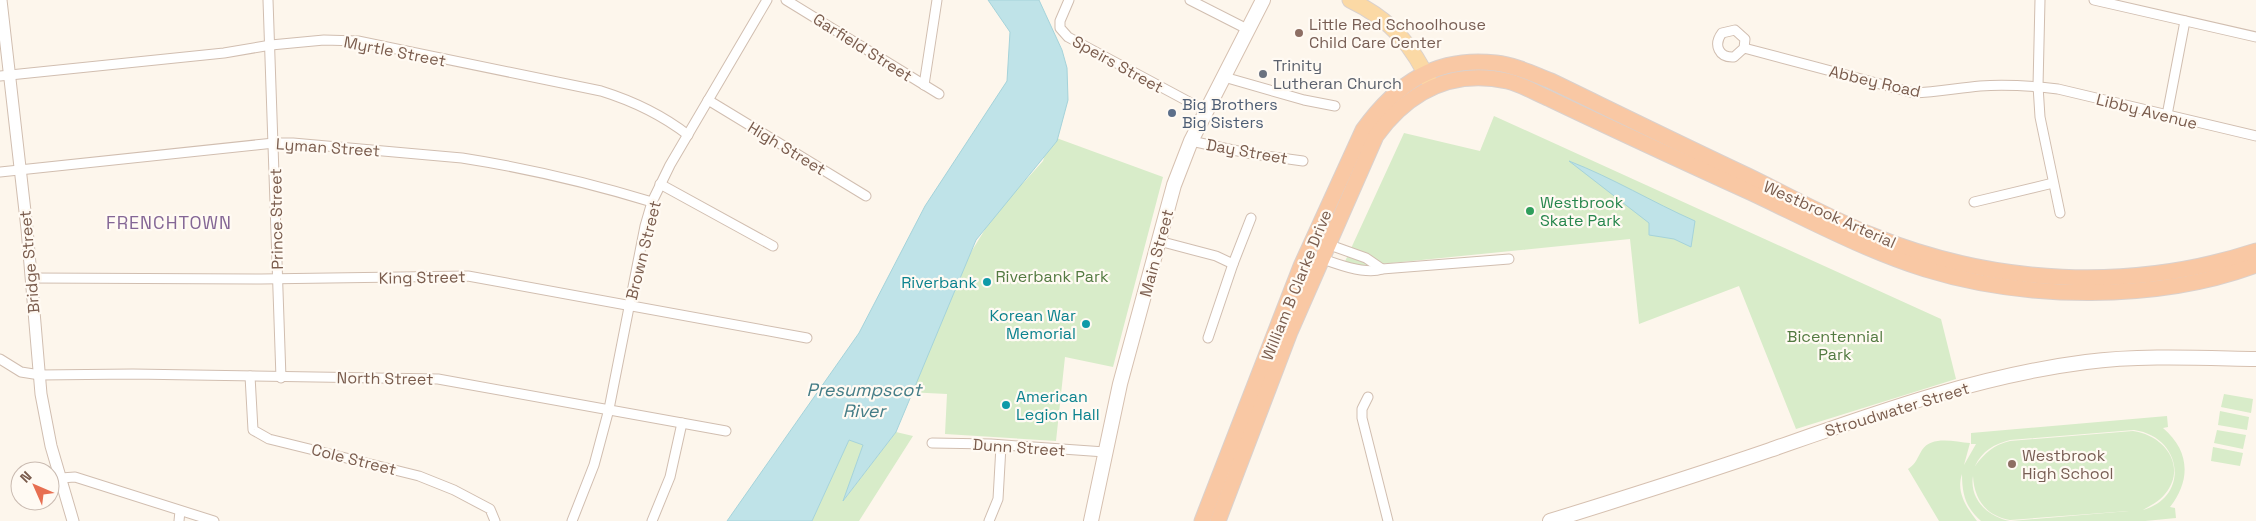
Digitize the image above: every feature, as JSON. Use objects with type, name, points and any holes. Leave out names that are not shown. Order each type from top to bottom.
[{"type":"highway","name":"Westbrook Arterial","points":[[1425,72],[1450,64],[1470,62],[1497,63],[1523,70],[1551,81],[1864,231],[1927,254],[1989,269],[2050,277],[2125,277],[2197,266],[2256,251]]},
{"type":"highway","name":"William B Clarke Drive","points":[[1202,521],[1314,255],[1363,130],[1388,99],[1425,72]]},
{"type":"highway","name":"Westbrook Arterial","points":[[1432,87],[1475,79],[1507,81],[1550,99],[1871,249],[1924,268],[1983,283],[2049,292],[2122,292],[2175,286],[2243,270],[2256,265]]},
{"type":"highway","name":"William B Clarke Drive","points":[[1218,521],[1290,332],[1314,255],[1328,244],[1376,136],[1391,116],[1402,106],[1432,87]]},
{"type":"main road","name":"Main Street","points":[[1091,521],[1120,384],[1174,185],[1191,141],[1263,0]]},
{"type":"main road","points":[[1350,0],[1381,16],[1397,31],[1425,72],[1432,87]]},
{"type":"main road","name":"Stroudwater Street","points":[[1550,521],[1726,465],[1877,413],[2025,372],[2088,362],[2169,358],[2256,359]]},
{"type":"street","name":"Bridge Street","points":[[1,0],[5,75],[19,169],[40,376],[51,446],[73,521]]},
{"type":"street","name":"Prince Street","points":[[268,0],[281,378]]},
{"type":"street","name":"Brown Street","points":[[572,521],[594,466],[609,409],[645,226],[652,202],[660,184],[767,0]]},
{"type":"street","name":"Garfield Street","points":[[786,0],[939,94]]},
{"type":"street","points":[[924,86],[937,0]]},
{"type":"street","name":"Speirs Street","points":[[1069,0],[1060,21],[1060,28],[1068,37],[1206,111]]},
{"type":"street","points":[[1190,0],[1249,30]]},
{"type":"street","points":[[2040,0],[2038,86],[2040,118],[2060,213]]},
{"type":"street","points":[[2094,0],[2256,37]]},
{"type":"street","points":[[2167,115],[2185,21]]},
{"type":"street","name":"Myrtle Street","points":[[5,75],[224,53],[271,45],[324,40],[358,40],[591,89],[627,99],[644,107],[688,135]]},
{"type":"street","name":"Abbey Road","points":[[1744,48],[1914,93],[1981,86],[2038,86]]},
{"type":"street","points":[[1224,77],[1286,96],[1335,106]]},
{"type":"street","name":"Libby Avenue","points":[[2038,86],[2058,89],[2256,136]]},
{"type":"street","name":"High Street","points":[[708,100],[866,196]]},
{"type":"street","name":"Day Street","points":[[1191,141],[1252,154],[1304,161]]},
{"type":"street","name":"Lyman Street","points":[[0,172],[274,143],[293,143],[462,158],[550,175],[652,202]]},
{"type":"street","points":[[660,184],[773,246]]},
{"type":"street","points":[[1974,202],[2053,184]]},
{"type":"street","points":[[1208,338],[1251,218]]},
{"type":"street","points":[[1159,241],[1216,256],[1233,264]]},
{"type":"street","points":[[1328,244],[1366,258],[1382,269]]},
{"type":"street","points":[[1314,255],[1374,272],[1382,269],[1509,259]]},
{"type":"street","name":"King Street","points":[[31,278],[468,276],[630,304],[807,338]]},
{"type":"street","name":"North Street","points":[[0,359],[21,372],[40,376],[250,376],[281,378],[438,379],[609,409],[667,422],[726,431]]},
{"type":"street","name":"Cole Street","points":[[250,376],[254,430],[260,434],[277,441],[419,476],[454,490],[490,510],[495,521]]},
{"type":"street","points":[[1368,397],[1362,409],[1362,418],[1388,521]]},
{"type":"street","points":[[652,521],[670,477],[682,423]]},
{"type":"street","name":"Dunn Street","points":[[932,443],[1105,452]]},
{"type":"street","points":[[989,521],[998,499],[1001,446]]},
{"type":"street","points":[[61,478],[76,478],[214,521]]},
{"type":"street","points":[[179,521],[180,511]]},
{"type":"green space","name":"Bicentennial Park","points":[[1494,116],[1941,319],[1956,379],[1796,429],[1739,286],[1639,324],[1630,239],[1342,268],[1404,133],[1480,151]]},
{"type":"green space","name":"Riverbank Park","points":[[1051,136],[1163,177],[1113,367],[1065,357],[1056,441],[945,434],[947,394],[907,392],[965,262],[1003,200],[1025,181],[1043,161]]},
{"type":"green space","points":[[2224,394],[2253,399],[2251,413],[2221,407]]},
{"type":"green space","points":[[2220,411],[2249,417],[2247,430],[2218,425]]},
{"type":"green space","points":[[2167,416],[2168,427],[2163,428],[2178,446],[2183,456],[2184,466],[2182,487],[2170,507],[2175,508],[2176,518],[2145,521],[2011,521],[2129,511],[2010,520],[1994,515],[1983,505],[1976,492],[1973,476],[1974,492],[1982,506],[1994,516],[2010,521],[1981,521],[1971,510],[1965,499],[1962,474],[1960,481],[1961,493],[1966,505],[1977,521],[1939,521],[1908,469],[1915,463],[1926,445],[1938,441],[1970,443],[1964,465],[1976,444],[1971,444],[1971,433]],"holes":[[[2134,430],[2150,435],[2163,444],[2171,455],[2173,462],[2163,445],[2144,434],[2133,431],[2010,441],[1990,450],[1975,466],[1981,456],[1989,449],[2010,440]],[[2174,473],[2174,481],[2168,493],[2158,503],[2143,510],[2163,497],[2172,483]]]},
{"type":"green space","points":[[2217,430],[2246,435],[2243,449],[2214,443]]},
{"type":"green space","points":[[896,432],[913,436],[859,521],[812,521],[849,440],[863,445],[844,500]]},
{"type":"green space","points":[[2213,447],[2243,453],[2240,466],[2211,461]]},
{"type":"water","name":"Presumpscot River","points":[[988,0],[1039,0],[1062,50],[1067,68],[1068,100],[1057,141],[976,240],[896,432],[843,501],[863,445],[849,440],[812,521],[727,521],[859,333],[925,206],[1007,81],[1010,32]]},
{"type":"water","points":[[1569,161],[1695,221],[1691,247],[1674,239],[1649,235],[1649,223]]},
{"type":"place","name":"Little Red Schoolhouse Child Care Center","points":[[1299,33]]},
{"type":"place","name":"Trinity Lutheran Church","points":[[1263,74]]},
{"type":"place","name":"Big Brothers Big Sisters","points":[[1172,113]]},
{"type":"place","name":"Westbrook Skate Park","points":[[1530,211]]},
{"type":"place","name":"Riverbank","points":[[987,282]]},
{"type":"place","name":"Korean War Memorial","points":[[1086,324]]},
{"type":"place","name":"American Legion Hall","points":[[1006,405]]},
{"type":"place","name":"Westbrook High School","points":[[2012,464]]},
{"type":"district","name":"FRENCHTOWN","points":[[169,223]]}]
